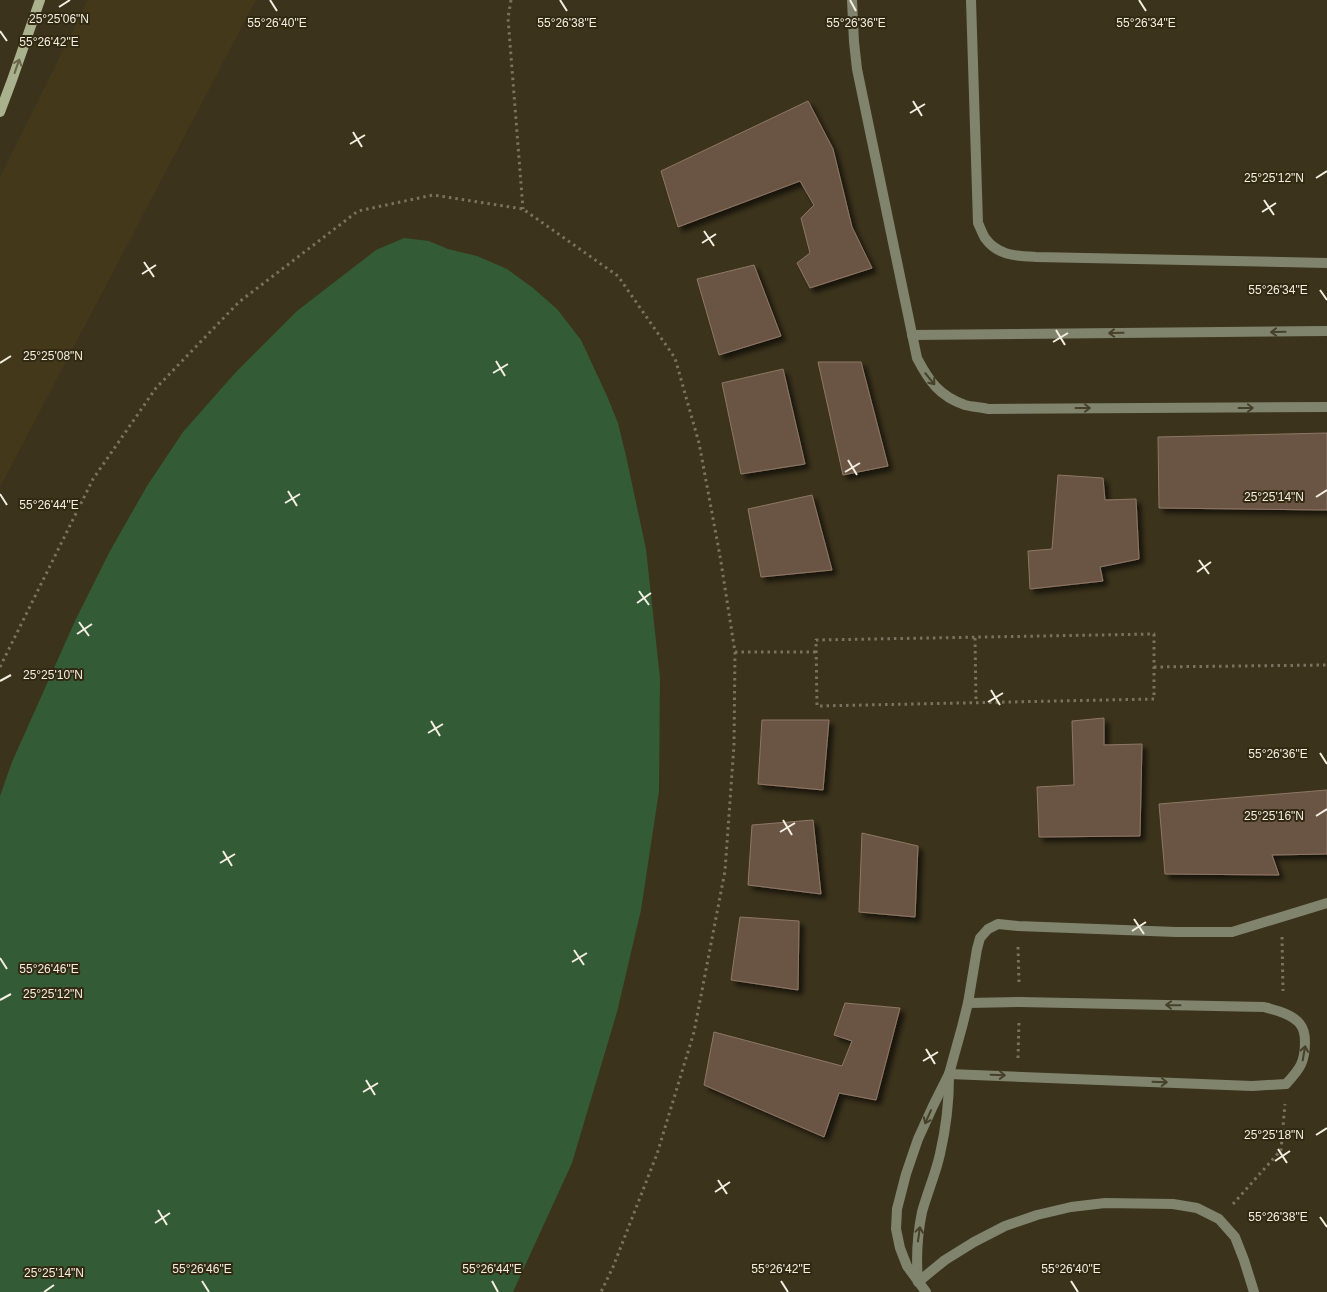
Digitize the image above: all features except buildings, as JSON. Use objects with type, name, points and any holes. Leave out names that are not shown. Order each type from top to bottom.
[{"type":"main road","points":[[0,112],[40,0]]},
{"type":"lane","points":[[852,0],[857,69],[917,358],[928,379],[944,395],[966,405],[988,409],[1327,407]]},
{"type":"lane","points":[[970,0],[978,223],[985,238],[997,249],[1012,256],[1327,263]]},
{"type":"lane","points":[[912,335],[1327,331]]},
{"type":"lane","points":[[926,1292],[907,1266],[900,1248],[896,1228],[897,1209],[918,1139],[949,1074],[968,1003],[977,949],[980,938],[988,929],[998,924],[1176,932],[1232,932],[1327,903]]},
{"type":"lane","points":[[949,1074],[1261,1086],[1286,1084],[1296,1074],[1305,1057],[1306,1034],[1299,1023],[1283,1013],[1264,1007],[1029,1002],[968,1003]]},
{"type":"lane","points":[[918,1282],[916,1258],[918,1234],[946,1128],[949,1074]]},
{"type":"lane","points":[[918,1282],[945,1260],[974,1242],[1005,1226],[1037,1214],[1105,1203],[1173,1204],[1197,1208],[1219,1219],[1235,1237],[1254,1292]]},
{"type":"path","points":[[511,0],[508,18],[523,209]]},
{"type":"path","points":[[0,667],[93,479],[156,388],[239,302],[358,211],[433,195],[523,209],[618,276],[674,358],[698,443],[720,556],[735,652],[734,745],[725,871],[694,1032],[657,1154],[614,1267],[601,1292]]},
{"type":"path","points":[[1154,634],[1154,699],[817,706],[816,652],[816,640],[1154,634]]},
{"type":"path","points":[[975,638],[976,702]]},
{"type":"path","points":[[735,652],[816,652]]},
{"type":"path","points":[[1154,667],[1327,665]]},
{"type":"shaded area","points":[[88,0],[256,0],[0,487],[0,177]]},
{"type":"shaded area","points":[[404,238],[429,241],[448,249],[477,256],[507,269],[557,309],[581,340],[618,423],[646,549],[660,678],[659,791],[641,910],[617,1012],[572,1163],[513,1292],[0,1292],[0,796],[12,762],[75,621],[110,551],[147,486],[183,432],[236,372],[297,311],[376,250]]}]
